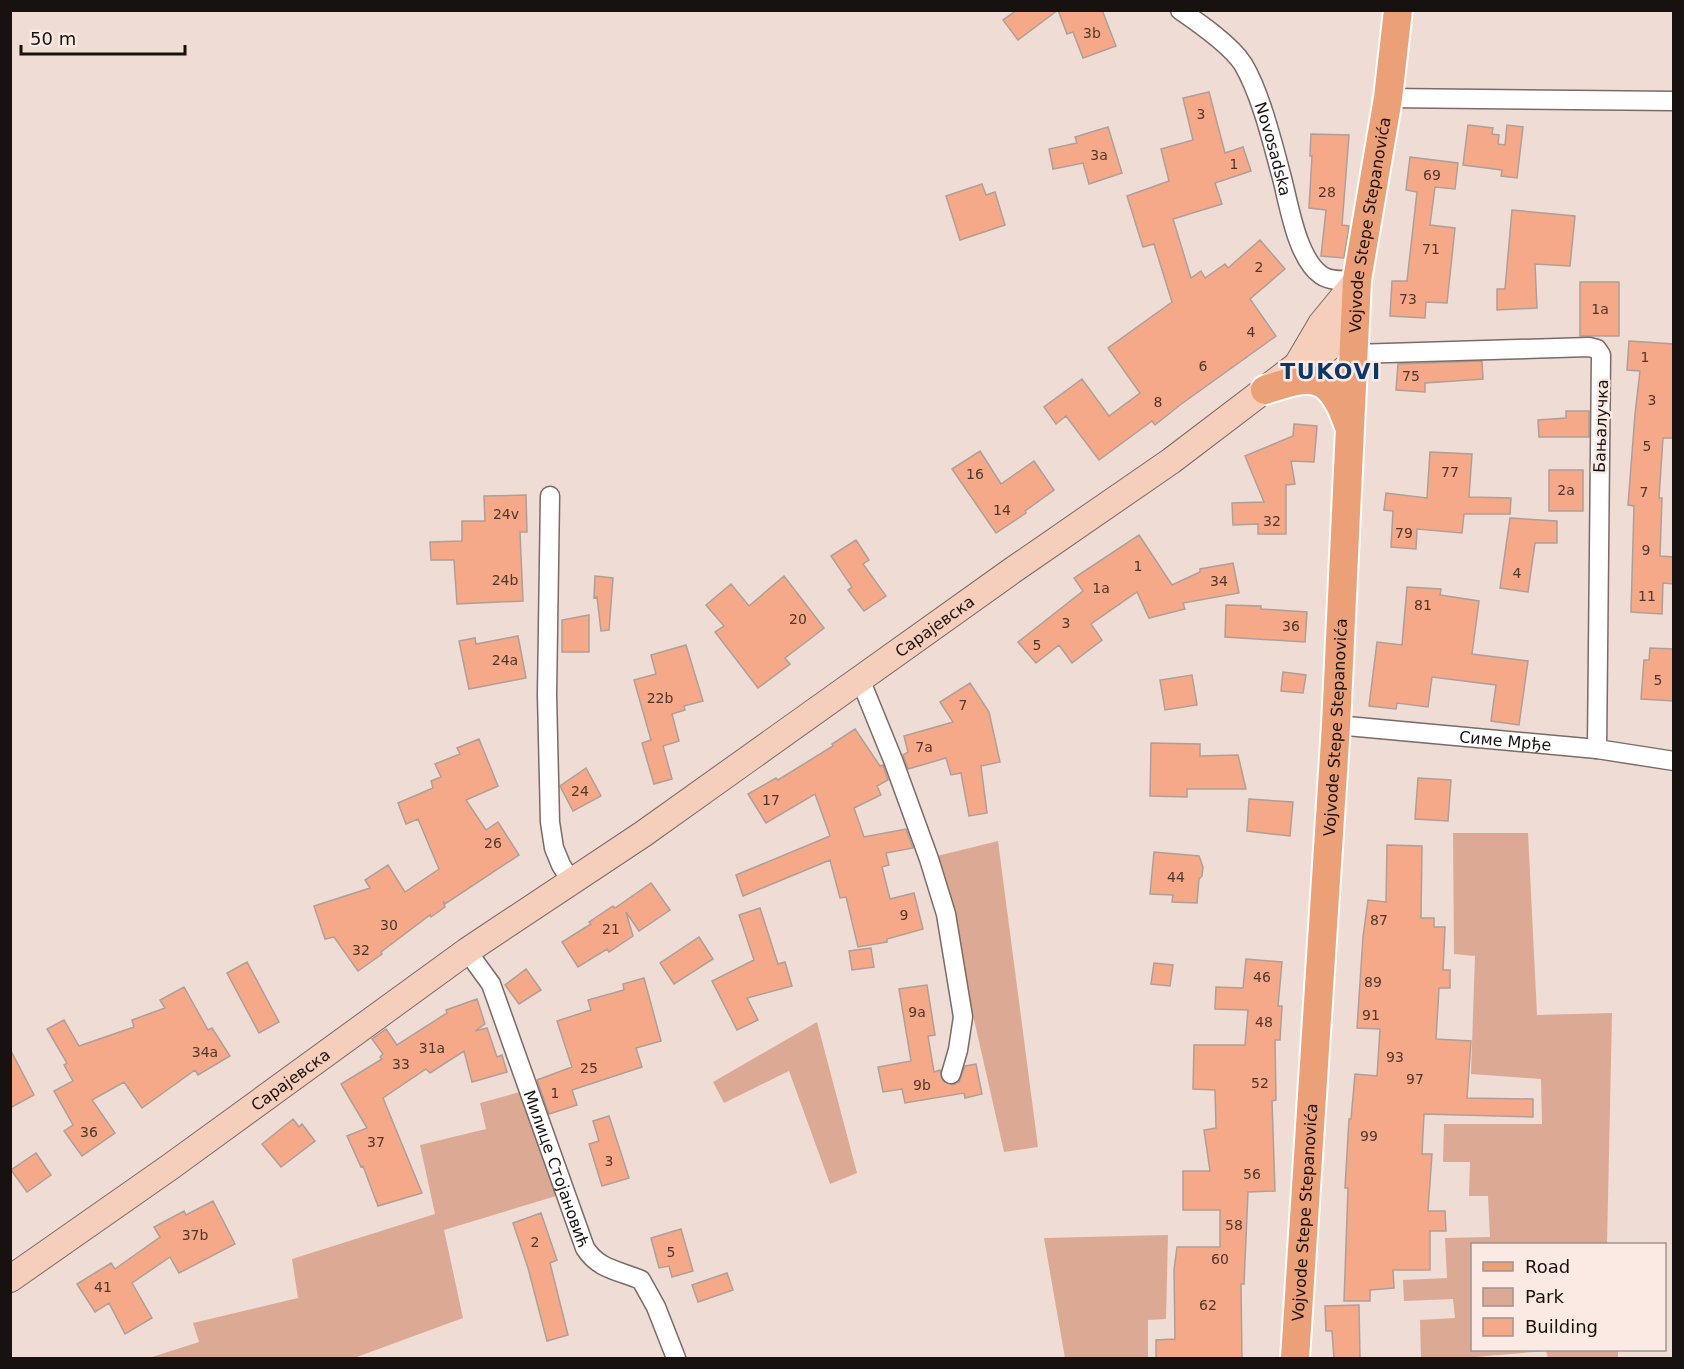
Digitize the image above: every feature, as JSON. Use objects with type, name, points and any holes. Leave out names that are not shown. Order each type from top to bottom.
[{"type":"main road","name":"Vojvode Stepe Stepanovića","points":[[1295,1359],[1336,725],[1357,280],[1388,98],[1398,10]]},
{"type":"main road","points":[[1297,366],[1321,324],[1357,280]]},
{"type":"main road","name":"Сарајевска","points":[[10,1279],[170,1167],[467,951],[643,834],[1013,570],[1172,462],[1297,366],[1327,349],[1356,321]]},
{"type":"main road","points":[[1265,390],[1294,380],[1304,379],[1324,384],[1341,405],[1349,429]]},
{"type":"street","name":"Novosadska","points":[[1180,10],[1233,52],[1246,69],[1273,147],[1300,246],[1309,261],[1321,275],[1334,280],[1357,280]]},
{"type":"street","name":"Vojvode Stepe Stepanovića","points":[[1388,98],[1674,101]]},
{"type":"street","name":"Бањалучка","points":[[1354,354],[1589,347],[1597,349],[1601,355],[1597,749]]},
{"type":"street","points":[[550,496],[547,695],[550,822],[554,848],[571,881]]},
{"type":"street","points":[[860,679],[893,760],[946,914],[963,1017],[958,1050],[951,1074]]},
{"type":"street","name":"Симе Мрђе","points":[[1336,725],[1597,749],[1674,760]]},
{"type":"street","name":"Милице Стојановић","points":[[467,951],[491,984],[585,1248],[592,1259],[602,1267],[641,1280],[656,1308],[676,1359]]},
{"type":"green space","points":[[1453,833],[1528,833],[1537,1015],[1612,1013],[1607,1243],[1471,1243],[1471,1351],[1546,1351],[1463,1358],[1421,1358],[1420,1320],[1455,1318],[1453,1299],[1404,1301],[1403,1280],[1447,1278],[1445,1238],[1490,1237],[1488,1196],[1469,1196],[1470,1162],[1443,1162],[1444,1124],[1542,1124],[1541,1079],[1471,1074],[1475,956],[1454,954]]},
{"type":"green space","points":[[998,841],[1038,1147],[1004,1152],[937,856]]},
{"type":"green space","points":[[817,1022],[857,1173],[830,1184],[789,1071],[724,1103],[713,1082]]},
{"type":"green space","points":[[523,1091],[556,1196],[444,1230],[463,1318],[354,1358],[149,1358],[199,1342],[193,1323],[298,1298],[292,1259],[435,1214],[420,1145],[486,1129],[480,1103]]},
{"type":"green space","points":[[1168,1235],[1166,1319],[1148,1320],[1148,1358],[1065,1358],[1044,1238]]},
{"type":"green space","points":[[1546,1351],[1618,1351],[1618,1358],[1548,1358]]},
{"type":"building","points":[[1017,10],[1058,10],[1018,40],[1003,20]]},
{"type":"building","points":[[1058,10],[1102,10],[1116,46],[1083,58],[1073,32],[1067,34]]},
{"type":"building","points":[[1209,92],[1225,153],[1243,147],[1251,171],[1215,183],[1222,204],[1173,219],[1191,278],[1201,271],[1205,278],[1225,264],[1228,268],[1260,240],[1285,269],[1250,299],[1276,336],[1155,425],[1152,421],[1099,460],[1066,416],[1056,424],[1044,407],[1082,379],[1109,416],[1140,393],[1108,348],[1172,302],[1154,244],[1143,247],[1127,196],[1169,181],[1161,149],[1193,140],[1183,98]]},
{"type":"building","points":[[1468,125],[1493,128],[1492,134],[1499,135],[1498,144],[1505,145],[1507,125],[1523,127],[1517,178],[1501,176],[1502,170],[1463,165]]},
{"type":"building","points":[[1108,127],[1122,173],[1089,184],[1083,163],[1053,169],[1049,149],[1077,143],[1075,137]]},
{"type":"building","points":[[1311,134],[1349,135],[1342,225],[1349,226],[1344,258],[1321,256],[1326,210],[1309,208]]},
{"type":"building","points":[[1410,157],[1458,163],[1455,189],[1435,187],[1430,225],[1455,228],[1447,303],[1426,302],[1425,318],[1390,316],[1392,281],[1407,281],[1417,192],[1406,190]]},
{"type":"building","points":[[982,184],[986,195],[995,192],[1005,225],[960,240],[946,196]]},
{"type":"building","points":[[1512,210],[1575,216],[1570,266],[1535,264],[1537,308],[1497,310],[1497,289],[1505,289]]},
{"type":"building","points":[[1580,282],[1619,282],[1619,336],[1580,336]]},
{"type":"building","points":[[1629,341],[1674,344],[1674,438],[1663,438],[1659,498],[1662,498],[1660,556],[1674,557],[1674,584],[1663,583],[1662,614],[1631,612],[1634,506],[1628,505],[1640,371],[1627,370]]},
{"type":"building","points":[[1482,361],[1483,379],[1425,383],[1425,392],[1396,390],[1398,364]]},
{"type":"building","points":[[1566,411],[1589,411],[1589,437],[1539,437],[1538,420],[1566,418]]},
{"type":"building","points":[[1294,424],[1317,426],[1314,462],[1291,461],[1295,484],[1286,485],[1286,534],[1258,534],[1258,524],[1233,525],[1232,503],[1264,502],[1245,456],[1293,436]]},
{"type":"building","points":[[980,451],[1001,484],[1034,461],[1054,490],[1025,511],[1026,513],[996,533],[952,469]]},
{"type":"building","points":[[1430,452],[1472,454],[1469,497],[1511,498],[1510,514],[1464,514],[1462,533],[1417,529],[1416,549],[1391,547],[1393,511],[1384,510],[1386,493],[1427,498]]},
{"type":"building","points":[[1549,470],[1583,470],[1583,511],[1549,511]]},
{"type":"building","points":[[526,495],[527,532],[520,532],[523,601],[457,604],[454,560],[431,560],[430,542],[462,541],[462,521],[485,521],[484,496]]},
{"type":"building","points":[[1510,518],[1557,521],[1557,543],[1535,543],[1528,592],[1500,588]]},
{"type":"building","points":[[1139,535],[1172,585],[1200,572],[1200,569],[1233,563],[1239,593],[1183,603],[1185,609],[1149,618],[1137,592],[1091,624],[1102,640],[1072,663],[1059,645],[1036,663],[1018,642],[1083,591],[1074,578]]},
{"type":"building","points":[[856,540],[869,560],[863,564],[886,596],[864,611],[848,590],[852,587],[831,556]]},
{"type":"building","points":[[595,576],[613,578],[609,630],[601,631],[597,597],[594,598]]},
{"type":"building","points":[[784,576],[824,628],[785,658],[790,664],[758,688],[715,632],[724,626],[706,605],[731,584],[749,606]]},
{"type":"building","points":[[1407,587],[1441,589],[1440,595],[1479,601],[1472,654],[1528,661],[1519,725],[1491,721],[1496,685],[1432,677],[1428,707],[1397,703],[1396,709],[1369,706],[1377,642],[1402,645]]},
{"type":"building","points":[[1226,605],[1261,606],[1261,609],[1307,612],[1305,642],[1225,637]]},
{"type":"building","points":[[589,615],[589,652],[562,652],[562,620]]},
{"type":"building","points":[[518,636],[526,678],[469,689],[459,641],[475,638],[476,644]]},
{"type":"building","points":[[686,645],[703,701],[684,706],[685,710],[672,714],[679,741],[663,746],[672,779],[654,784],[642,743],[651,740],[634,680],[656,674],[651,655]]},
{"type":"building","points":[[1650,648],[1674,649],[1674,701],[1641,699],[1644,660],[1649,660]]},
{"type":"building","points":[[1283,672],[1306,675],[1303,693],[1281,691]]},
{"type":"building","points":[[1192,675],[1197,705],[1165,710],[1160,680]]},
{"type":"building","points":[[970,683],[989,712],[1000,762],[981,766],[987,813],[969,816],[961,773],[951,775],[946,758],[908,769],[903,755],[908,752],[904,736],[953,722],[940,702]]},
{"type":"building","points":[[855,729],[880,766],[883,765],[888,780],[877,786],[881,795],[854,808],[864,837],[906,829],[913,848],[886,853],[889,865],[882,867],[890,899],[914,893],[923,929],[887,939],[887,942],[858,947],[846,897],[840,898],[830,860],[743,896],[736,875],[830,836],[815,794],[766,823],[748,794],[776,778],[778,780],[833,746],[832,744]]},
{"type":"building","points":[[479,739],[498,786],[466,800],[486,830],[498,822],[519,855],[445,904],[443,901],[445,907],[431,917],[430,915],[358,971],[334,937],[325,939],[314,906],[370,888],[365,880],[388,865],[405,892],[439,869],[418,819],[406,824],[398,803],[433,788],[431,781],[441,777],[435,764],[460,754],[457,748]]},
{"type":"building","points":[[1151,743],[1200,744],[1200,756],[1238,755],[1246,789],[1187,789],[1187,797],[1150,796]]},
{"type":"building","points":[[586,768],[601,796],[573,811],[560,786]]},
{"type":"building","points":[[1418,778],[1451,780],[1448,821],[1415,819]]},
{"type":"building","points":[[1249,799],[1293,802],[1290,836],[1247,831]]},
{"type":"building","points":[[1387,845],[1422,846],[1421,918],[1434,918],[1434,927],[1445,927],[1443,970],[1450,970],[1450,988],[1439,988],[1436,1039],[1471,1041],[1467,1098],[1533,1099],[1533,1117],[1424,1114],[1422,1154],[1432,1154],[1428,1211],[1445,1211],[1446,1231],[1430,1231],[1430,1270],[1393,1270],[1394,1288],[1370,1290],[1370,1301],[1344,1301],[1348,1188],[1345,1188],[1349,1119],[1351,1119],[1355,1074],[1377,1076],[1380,1029],[1357,1028],[1363,937],[1368,900],[1386,902]]},
{"type":"building","points":[[1154,852],[1199,856],[1203,867],[1202,876],[1199,879],[1197,903],[1172,902],[1173,895],[1150,894]]},
{"type":"building","points":[[651,883],[670,910],[639,931],[626,912],[633,936],[609,952],[607,949],[578,967],[562,942],[591,924],[589,922],[613,906],[615,908]]},
{"type":"building","points":[[760,908],[778,964],[785,962],[792,986],[747,998],[758,1020],[737,1030],[712,981],[754,960],[739,915]]},
{"type":"building","points":[[699,937],[713,959],[674,984],[660,963]]},
{"type":"building","points":[[871,948],[874,967],[852,970],[849,951]]},
{"type":"building","points":[[1246,959],[1282,962],[1278,1006],[1282,1006],[1280,1040],[1275,1040],[1276,1100],[1272,1101],[1275,1191],[1248,1192],[1244,1284],[1241,1284],[1242,1359],[1156,1359],[1156,1340],[1175,1339],[1174,1270],[1177,1247],[1220,1247],[1220,1210],[1183,1210],[1183,1171],[1210,1171],[1204,1130],[1216,1128],[1215,1090],[1193,1089],[1194,1045],[1245,1045],[1248,1010],[1215,1009],[1216,987],[1243,988]]},
{"type":"building","points":[[247,962],[279,1022],[259,1033],[227,973]]},
{"type":"building","points":[[1154,963],[1173,965],[1170,986],[1151,984]]},
{"type":"building","points":[[526,969],[541,990],[519,1004],[505,985]]},
{"type":"building","points":[[644,978],[661,1041],[636,1048],[642,1067],[572,1090],[577,1105],[549,1114],[537,1080],[572,1067],[557,1021],[591,1010],[588,1000],[624,990],[623,984]]},
{"type":"building","points":[[927,985],[935,1035],[928,1036],[934,1072],[940,1070],[943,1081],[953,1085],[959,1082],[965,1066],[976,1064],[982,1094],[965,1098],[964,1093],[905,1103],[902,1089],[883,1092],[878,1067],[911,1061],[899,989]]},
{"type":"building","points":[[184,987],[208,1030],[212,1028],[230,1056],[198,1075],[195,1070],[142,1108],[124,1082],[92,1100],[115,1133],[82,1156],[64,1131],[73,1125],[54,1091],[73,1081],[64,1065],[67,1063],[47,1029],[64,1020],[79,1046],[134,1027],[132,1020],[165,1008],[160,1000]]},
{"type":"building","points":[[477,999],[485,1024],[475,1031],[487,1028],[497,1057],[502,1055],[507,1072],[472,1082],[464,1051],[430,1073],[426,1069],[383,1098],[422,1193],[378,1206],[363,1166],[361,1167],[347,1136],[367,1128],[341,1084],[382,1059],[380,1057],[383,1054],[372,1039],[386,1029],[397,1045],[447,1013],[446,1010]]},
{"type":"building","points":[[10,1049],[34,1095],[10,1108]]},
{"type":"building","points":[[609,1116],[629,1178],[602,1186],[589,1144],[599,1141],[593,1121]]},
{"type":"building","points":[[293,1119],[299,1127],[302,1124],[315,1141],[281,1167],[262,1144]]},
{"type":"building","points":[[36,1153],[51,1175],[27,1192],[11,1170]]},
{"type":"building","points":[[213,1201],[235,1244],[179,1273],[170,1257],[132,1283],[152,1318],[125,1334],[109,1303],[95,1312],[77,1284],[111,1263],[115,1269],[160,1237],[154,1227],[184,1211],[186,1215]]},
{"type":"building","points":[[541,1213],[557,1260],[550,1263],[568,1335],[547,1341],[528,1268],[513,1223]]},
{"type":"building","points":[[681,1229],[693,1271],[672,1277],[669,1266],[659,1268],[651,1238]]},
{"type":"building","points":[[727,1273],[733,1290],[698,1302],[692,1285]]},
{"type":"building","points":[[1359,1305],[1360,1359],[1334,1359],[1332,1331],[1326,1331],[1325,1306]]},
{"type":"district","name":"TUKOVI","points":[[1331,371]]}]
